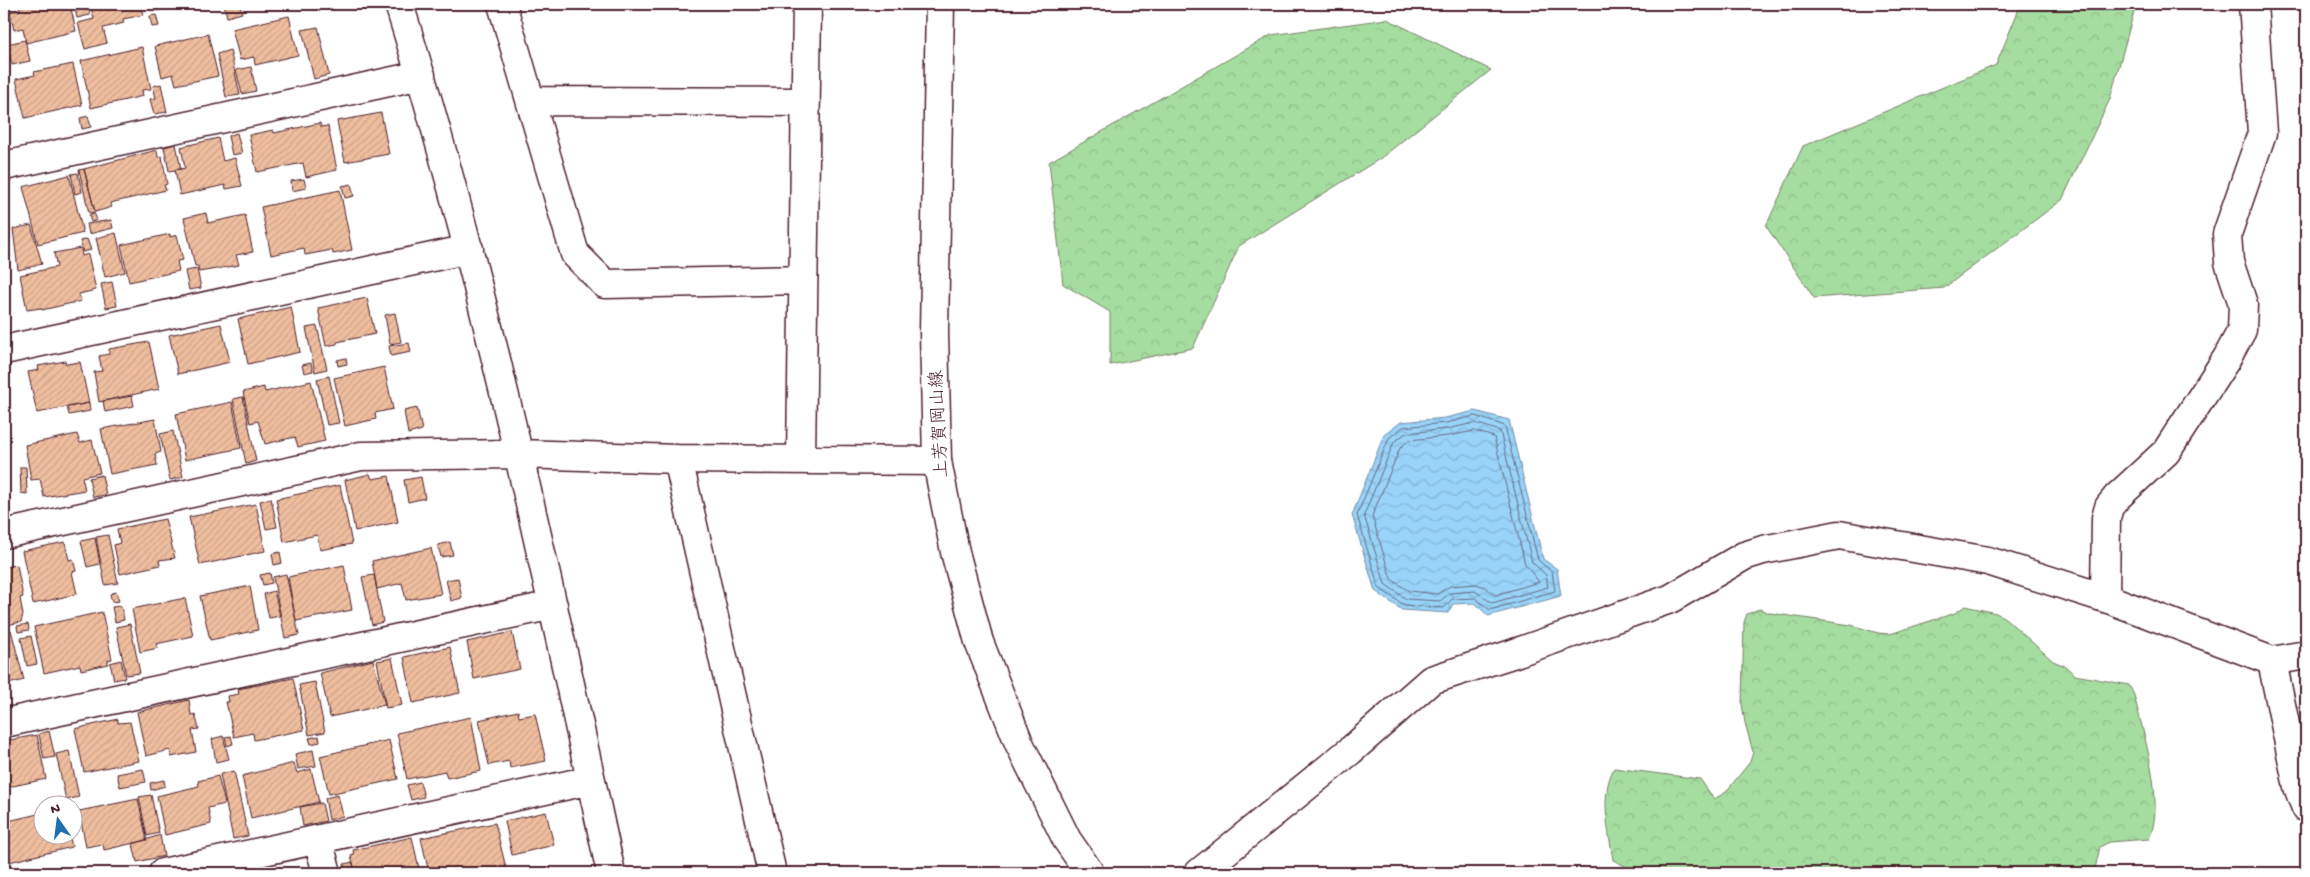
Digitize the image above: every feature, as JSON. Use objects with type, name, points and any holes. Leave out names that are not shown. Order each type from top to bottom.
[{"type":"street","points":[[399,4],[421,75],[469,248],[553,605],[611,873]]},
{"type":"street","points":[[502,4],[532,101],[575,254],[605,284],[804,280]]},
{"type":"street","points":[[801,460],[807,4]]},
{"type":"street","name":"上芳賀岡山線","points":[[940,4],[934,332],[937,461],[956,552],[979,642],[1019,743],[1067,840],[1090,873]]},
{"type":"street","points":[[2105,598],[2106,518],[2109,507],[2117,497],[2166,452],[2227,358],[2242,330],[2243,304],[2229,262],[2227,234],[2262,132],[2252,4]]},
{"type":"street","points":[[4,166],[421,75]]},
{"type":"street","points":[[532,101],[806,102]]},
{"type":"street","points":[[4,350],[469,248]]},
{"type":"street","points":[[4,534],[362,456],[518,454],[678,459],[937,461]]},
{"type":"street","points":[[678,459],[772,873]]},
{"type":"street","points":[[1199,873],[1350,751],[1431,680],[1670,600],[1744,556],[1763,550],[1839,536],[1988,561],[2105,598],[2272,661],[2306,655]]},
{"type":"street","points":[[4,723],[553,605]]},
{"type":"street","points":[[2272,661],[2298,787],[2306,808]]},
{"type":"street","points":[[163,873],[591,780]]},
{"type":"street","points":[[318,840],[327,873]]},
{"type":"green space","points":[[2021,4],[2136,4],[2110,99],[2062,200],[1944,288],[1814,298],[1766,226],[1803,146],[1996,65]]},
{"type":"green space","points":[[1387,19],[1491,70],[1381,158],[1239,246],[1193,348],[1110,365],[1110,312],[1063,284],[1049,162],[1271,35]]},
{"type":"green space","points":[[1965,606],[1996,613],[2005,618],[2053,661],[2065,666],[2075,675],[2129,685],[2134,695],[2143,728],[2154,788],[2154,824],[2149,839],[2109,842],[2100,847],[2094,873],[1639,873],[1613,860],[1606,802],[1609,779],[1614,768],[1700,779],[1714,799],[1725,793],[1750,762],[1753,752],[1742,704],[1744,622],[1747,614],[1759,609],[1770,613],[1851,625],[1878,633],[1890,634],[1955,613]]},
{"type":"water","points":[[1475,411],[1509,420],[1543,559],[1557,569],[1561,596],[1488,616],[1475,603],[1453,604],[1448,613],[1402,610],[1375,591],[1352,515],[1384,435],[1401,422],[1445,418]]},
{"type":"building","points":[[19,4],[70,4],[76,31],[26,43],[23,28],[14,30],[10,12],[20,10]]},
{"type":"building","points":[[74,4],[87,4],[90,15],[77,18]]},
{"type":"building","points":[[90,4],[140,4],[143,15],[123,19],[124,23],[103,28],[107,43],[85,49],[78,23],[94,19]]},
{"type":"building","points":[[152,4],[190,4],[154,11]]},
{"type":"building","points":[[224,4],[240,4],[242,13],[227,17]]},
{"type":"building","points":[[156,15],[159,26],[152,27],[150,16]]},
{"type":"building","points":[[289,16],[298,55],[255,65],[254,57],[240,60],[232,29]]},
{"type":"building","points":[[318,27],[329,75],[314,79],[302,30]]},
{"type":"building","points":[[208,34],[218,76],[176,85],[173,74],[162,77],[155,46]]},
{"type":"building","points":[[25,40],[30,61],[12,65],[7,44]]},
{"type":"building","points":[[142,47],[151,89],[142,90],[143,96],[91,108],[81,61]]},
{"type":"building","points":[[230,50],[240,95],[226,97],[217,54]]},
{"type":"building","points":[[73,64],[82,105],[25,118],[16,79],[35,75],[34,72]]},
{"type":"building","points":[[251,67],[256,91],[242,94],[236,70]]},
{"type":"building","points":[[161,84],[167,112],[154,114],[150,99],[156,98],[153,86]]},
{"type":"building","points":[[381,113],[389,154],[345,162],[337,121]]},
{"type":"building","points":[[88,116],[91,127],[82,129],[80,118]]},
{"type":"building","points":[[320,123],[321,127],[328,126],[337,170],[306,177],[303,163],[257,172],[249,135],[273,130],[274,133]]},
{"type":"building","points":[[237,133],[242,153],[232,155],[228,136]]},
{"type":"building","points":[[218,138],[223,161],[235,158],[242,186],[226,189],[225,185],[180,195],[175,170],[185,168],[181,147]]},
{"type":"building","points":[[176,144],[181,169],[169,171],[164,147]]},
{"type":"building","points":[[157,150],[158,157],[162,156],[167,184],[164,185],[166,190],[110,203],[112,207],[95,212],[84,169]]},
{"type":"building","points":[[84,169],[95,212],[89,213],[79,170]]},
{"type":"building","points":[[78,173],[82,192],[75,194],[71,174]]},
{"type":"building","points":[[69,175],[83,233],[38,244],[23,187]]},
{"type":"building","points":[[304,179],[306,188],[292,191],[291,181]]},
{"type":"building","points":[[351,184],[354,196],[345,198],[342,186]]},
{"type":"building","points":[[340,190],[352,250],[333,254],[332,250],[305,255],[304,248],[271,255],[261,207]]},
{"type":"building","points":[[94,213],[97,220],[91,222],[89,215]]},
{"type":"building","points":[[206,213],[208,223],[245,215],[253,252],[236,255],[239,265],[199,272],[198,266],[195,266],[184,218]]},
{"type":"building","points":[[111,220],[113,228],[89,234],[87,224]]},
{"type":"building","points":[[31,225],[42,264],[18,270],[13,229]]},
{"type":"building","points":[[116,233],[125,272],[105,277],[96,238]]},
{"type":"building","points":[[170,234],[170,237],[177,235],[183,260],[177,261],[179,271],[129,282],[121,245]]},
{"type":"building","points":[[87,239],[91,250],[83,252],[80,241]]},
{"type":"building","points":[[81,248],[82,256],[88,254],[96,290],[79,294],[81,301],[42,310],[41,308],[27,310],[20,275],[57,267],[54,253]]},
{"type":"building","points":[[197,269],[201,288],[189,290],[185,271]]},
{"type":"building","points":[[112,282],[117,306],[106,308],[101,284]]},
{"type":"building","points":[[367,298],[375,334],[326,346],[318,308]]},
{"type":"building","points":[[291,307],[300,352],[248,364],[238,319]]},
{"type":"building","points":[[395,313],[401,342],[390,344],[385,315]]},
{"type":"building","points":[[221,324],[230,362],[178,374],[169,335]]},
{"type":"building","points":[[317,326],[327,369],[315,372],[306,328]]},
{"type":"building","points":[[149,342],[159,389],[99,402],[94,372],[102,371],[99,356],[109,354],[109,349]]},
{"type":"building","points":[[409,343],[411,352],[391,356],[389,346]]},
{"type":"building","points":[[346,358],[347,364],[338,366],[337,360]]},
{"type":"building","points":[[65,361],[66,364],[80,362],[89,403],[37,413],[28,372],[39,370],[38,366]]},
{"type":"building","points":[[311,363],[313,371],[304,373],[302,365]]},
{"type":"building","points":[[384,367],[393,409],[375,413],[376,419],[345,426],[334,378]]},
{"type":"building","points":[[329,376],[339,423],[327,425],[317,379]]},
{"type":"building","points":[[311,381],[325,441],[298,447],[295,437],[265,444],[258,421],[250,423],[243,392],[264,387],[265,392]]},
{"type":"building","points":[[132,396],[134,406],[105,412],[103,401]]},
{"type":"building","points":[[243,397],[256,461],[246,464],[233,399]]},
{"type":"building","points":[[232,402],[241,448],[185,460],[176,414]]},
{"type":"building","points":[[89,403],[90,411],[69,415],[67,407]]},
{"type":"building","points":[[417,408],[422,430],[408,434],[404,411]]},
{"type":"building","points":[[155,419],[161,452],[155,454],[157,465],[110,474],[101,429]]},
{"type":"building","points":[[173,431],[183,477],[170,480],[160,434]]},
{"type":"building","points":[[77,434],[80,443],[92,440],[100,473],[82,477],[85,490],[44,497],[40,479],[31,480],[25,445]]},
{"type":"building","points":[[20,467],[26,467],[27,494],[21,493]]},
{"type":"building","points":[[370,474],[372,479],[389,476],[398,522],[355,531],[345,480]]},
{"type":"building","points":[[102,475],[106,495],[93,497],[89,478]]},
{"type":"building","points":[[421,477],[425,498],[408,502],[404,480]]},
{"type":"building","points":[[340,485],[352,544],[320,550],[317,535],[284,542],[276,499]]},
{"type":"building","points":[[271,498],[277,527],[266,529],[260,501]]},
{"type":"building","points":[[256,504],[265,551],[200,565],[189,517]]},
{"type":"building","points":[[165,519],[175,558],[159,560],[160,565],[120,574],[114,545],[120,543],[117,529]]},
{"type":"building","points":[[108,535],[118,583],[105,585],[96,537]]},
{"type":"building","points":[[95,538],[100,564],[87,567],[81,541]]},
{"type":"building","points":[[65,542],[69,560],[73,559],[76,571],[72,572],[77,594],[33,604],[22,551]]},
{"type":"building","points":[[450,542],[453,555],[441,557],[438,545]]},
{"type":"building","points":[[431,548],[441,594],[406,600],[402,583],[377,589],[372,561]]},
{"type":"building","points":[[280,552],[282,563],[274,565],[272,554]]},
{"type":"building","points":[[17,565],[23,597],[20,598],[23,615],[21,622],[7,625],[4,622],[4,567]]},
{"type":"building","points":[[344,565],[352,610],[296,621],[288,577]]},
{"type":"building","points":[[270,573],[272,583],[263,585],[260,575]]},
{"type":"building","points":[[286,574],[299,635],[285,638],[273,577]]},
{"type":"building","points":[[374,575],[383,622],[372,625],[362,577]]},
{"type":"building","points":[[458,578],[462,598],[451,601],[446,580]]},
{"type":"building","points":[[250,586],[258,630],[210,640],[200,596]]},
{"type":"building","points":[[274,591],[280,616],[269,618],[264,594]]},
{"type":"building","points":[[116,592],[119,601],[112,602],[110,594]]},
{"type":"building","points":[[185,598],[193,636],[156,644],[158,648],[140,652],[132,609]]},
{"type":"building","points":[[121,606],[124,620],[115,622],[112,607]]},
{"type":"building","points":[[102,612],[112,659],[108,660],[108,664],[81,670],[80,665],[44,673],[34,627]]},
{"type":"building","points":[[28,624],[29,630],[18,632],[17,626]]},
{"type":"building","points":[[130,624],[140,673],[126,675],[116,627]]},
{"type":"building","points":[[11,630],[24,680],[4,685],[4,632]]},
{"type":"building","points":[[512,632],[520,669],[474,679],[467,642]]},
{"type":"building","points":[[31,636],[37,664],[27,666],[21,638]]},
{"type":"building","points":[[450,647],[460,693],[413,703],[404,657]]},
{"type":"building","points":[[392,658],[402,705],[386,708],[377,661]]},
{"type":"building","points":[[121,660],[125,678],[114,680],[110,663]]},
{"type":"building","points":[[373,660],[385,705],[330,717],[320,673]]},
{"type":"building","points":[[293,678],[304,730],[254,740],[253,733],[234,737],[226,702],[229,702],[228,696],[239,694],[238,689]]},
{"type":"building","points":[[315,682],[325,732],[309,735],[299,685]]},
{"type":"building","points":[[189,700],[191,715],[195,714],[199,729],[192,730],[196,752],[171,757],[170,750],[146,756],[137,712]]},
{"type":"building","points":[[518,711],[519,717],[535,714],[546,761],[510,768],[509,761],[489,765],[479,720]]},
{"type":"building","points":[[471,717],[481,771],[447,778],[445,771],[407,779],[397,733]]},
{"type":"building","points":[[118,719],[118,723],[130,722],[139,761],[84,772],[75,729]]},
{"type":"building","points":[[49,731],[55,757],[44,759],[39,734]]},
{"type":"building","points":[[37,735],[46,779],[8,787],[10,793],[4,794],[4,741]]},
{"type":"building","points":[[223,736],[229,759],[216,762],[212,739]]},
{"type":"building","points":[[231,736],[233,744],[227,746],[225,737]]},
{"type":"building","points":[[319,736],[320,742],[311,744],[309,738]]},
{"type":"building","points":[[389,740],[398,779],[329,794],[320,756]]},
{"type":"building","points":[[313,750],[316,766],[298,769],[295,754]]},
{"type":"building","points":[[69,751],[78,794],[65,794],[56,754]]},
{"type":"building","points":[[294,763],[297,773],[311,769],[319,802],[251,818],[242,776]]},
{"type":"building","points":[[143,769],[146,782],[120,787],[117,774]]},
{"type":"building","points":[[234,771],[248,836],[233,839],[220,774]]},
{"type":"building","points":[[218,776],[225,804],[208,808],[211,824],[165,835],[157,796],[199,786],[198,781]]},
{"type":"building","points":[[164,780],[165,786],[151,790],[150,783]]},
{"type":"building","points":[[420,782],[424,797],[411,800],[407,785]]},
{"type":"building","points":[[151,795],[159,833],[147,836],[139,797]]},
{"type":"building","points":[[338,795],[343,816],[329,820],[325,798]]},
{"type":"building","points":[[138,799],[147,840],[104,850],[103,844],[86,847],[82,826],[82,810]]},
{"type":"building","points":[[322,803],[326,821],[303,826],[300,807]]},
{"type":"building","points":[[546,812],[554,845],[512,855],[505,821]]},
{"type":"building","points":[[32,815],[32,844],[71,844],[72,847],[5,863],[4,822]]},
{"type":"building","points":[[495,823],[507,872],[429,873],[421,838]]},
{"type":"building","points":[[160,835],[164,856],[137,862],[133,844]]},
{"type":"building","points":[[412,837],[420,873],[355,873],[351,856],[354,855],[353,850]]},
{"type":"building","points":[[4,860],[5,863],[7,862],[10,873],[4,873]]},
{"type":"building","points":[[353,862],[355,873],[346,873],[344,864]]},
{"type":"building","points":[[547,868],[548,873],[537,873],[537,870]]}]
